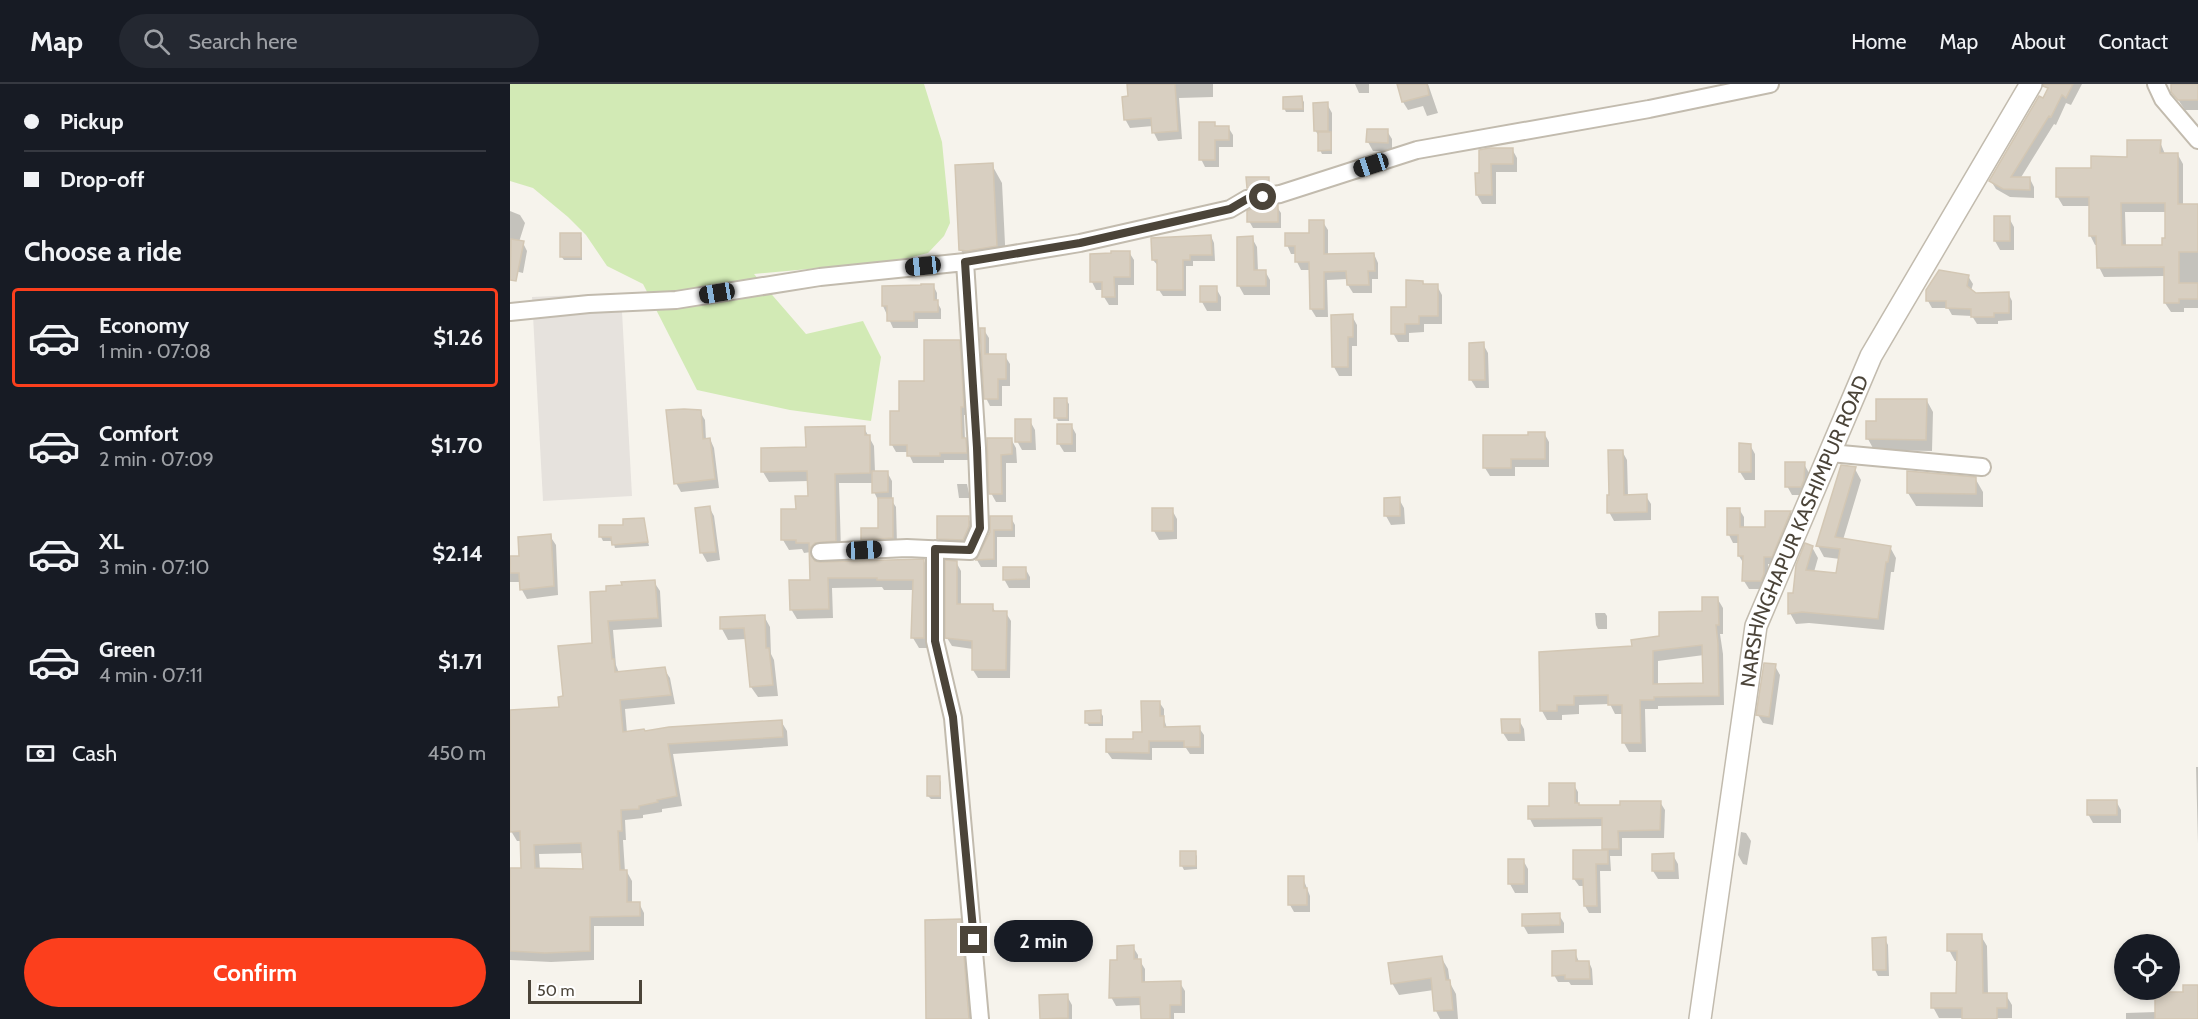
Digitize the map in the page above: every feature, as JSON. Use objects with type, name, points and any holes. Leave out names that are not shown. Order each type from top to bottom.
[{"type":"street","points":[[510,312],[589,304],[676,300],[820,277],[965,262],[1080,243],[1230,209],[1247,199],[1280,194],[1417,150],[1649,109],[1770,84]]},
{"type":"street","name":"NARSHINGHAPUR KASHIMPUR ROAD","points":[[1700,1019],[1756,626],[1871,356],[2031,84]]},
{"type":"street","points":[[2156,84],[2163,99],[2198,140]]},
{"type":"street","points":[[820,552],[907,548],[970,550],[980,528],[965,262]]},
{"type":"street","points":[[1830,453],[1982,467]]},
{"type":"street","points":[[935,549],[935,641],[953,717],[980,1019]]},
{"type":"shaded area","points":[[621,293],[632,496],[543,501],[532,297]]},
{"type":"green space","points":[[510,84],[924,84],[942,142],[950,223],[944,236],[928,253],[896,261],[754,274],[806,334],[863,321],[881,357],[871,421],[790,410],[697,390],[643,284],[607,266],[586,235],[533,188],[510,181]]},
{"type":"building","points":[[1127,84],[1175,84],[1178,131],[1152,133],[1151,118],[1124,120],[1122,97],[1128,96]]},
{"type":"building","points":[[1397,84],[1427,84],[1429,95],[1402,102]]},
{"type":"building","points":[[2044,84],[2073,84],[2066,98],[2062,95],[2051,117],[2049,116],[2011,177],[2030,177],[2030,190],[2003,189],[1989,181],[2039,96],[2043,98],[2048,88],[2043,86]]},
{"type":"building","points":[[2171,84],[2198,84],[2198,100],[2178,100],[2171,92]]},
{"type":"building","points":[[1302,96],[1303,109],[1283,109],[1283,97]]},
{"type":"building","points":[[1328,102],[1328,131],[1314,131],[1313,103]]},
{"type":"building","points":[[1199,122],[1215,122],[1215,126],[1229,126],[1229,140],[1215,140],[1215,160],[1199,160]]},
{"type":"building","points":[[1367,129],[1388,129],[1388,143],[1366,142]]},
{"type":"building","points":[[1318,132],[1331,132],[1331,150],[1318,151]]},
{"type":"building","points":[[2127,140],[2161,140],[2160,153],[2178,153],[2178,204],[2198,204],[2198,252],[2179,252],[2179,283],[2198,283],[2198,299],[2179,299],[2179,303],[2164,303],[2164,267],[2097,268],[2096,236],[2089,236],[2089,197],[2056,197],[2056,168],[2091,168],[2091,156],[2127,157]],"holes":[[[2121,203],[2165,203],[2165,238],[2162,238],[2162,245],[2122,245]]]},
{"type":"building","points":[[1513,148],[1513,164],[1491,164],[1492,195],[1476,195],[1475,173],[1479,173],[1479,150]]},
{"type":"building","points":[[993,163],[997,246],[967,251],[959,250],[955,165]]},
{"type":"building","points":[[1246,177],[1269,177],[1269,185],[1247,188]]},
{"type":"building","points":[[1278,205],[1278,222],[1247,222],[1247,211]]},
{"type":"building","points":[[1994,216],[2010,216],[2010,241],[1994,241]]},
{"type":"building","points":[[1309,220],[1324,220],[1324,254],[1374,253],[1375,271],[1368,271],[1369,285],[1347,285],[1346,271],[1324,272],[1324,309],[1310,309],[1309,262],[1295,262],[1295,246],[1285,246],[1285,233],[1309,233]]},
{"type":"building","points":[[560,233],[581,233],[581,257],[560,257]]},
{"type":"building","points":[[1211,235],[1212,255],[1190,255],[1190,260],[1183,260],[1183,290],[1157,290],[1157,260],[1152,260],[1151,238]]},
{"type":"building","points":[[1253,236],[1254,270],[1266,270],[1266,286],[1237,286],[1237,237]]},
{"type":"building","points":[[511,239],[524,241],[516,281],[510,280]]},
{"type":"building","points":[[1111,251],[1130,251],[1130,277],[1114,277],[1115,297],[1102,297],[1102,282],[1090,282],[1090,254],[1111,253]]},
{"type":"building","points":[[1939,270],[1969,275],[1967,286],[1976,293],[2009,292],[2009,313],[1994,313],[1994,317],[1971,317],[1971,309],[1946,308],[1946,301],[1926,301],[1926,290]]},
{"type":"building","points":[[1406,280],[1423,281],[1423,284],[1438,284],[1438,316],[1419,316],[1419,324],[1405,324],[1405,334],[1391,334],[1391,307],[1406,307]]},
{"type":"building","points":[[934,284],[934,300],[938,300],[938,312],[914,312],[914,321],[887,321],[887,306],[882,306],[882,286]]},
{"type":"building","points":[[1200,286],[1217,286],[1217,302],[1200,302]]},
{"type":"building","points":[[1353,314],[1353,337],[1348,337],[1348,367],[1332,367],[1331,315]]},
{"type":"building","points":[[980,328],[985,328],[985,354],[1006,354],[1006,379],[998,379],[998,399],[984,399]]},
{"type":"building","points":[[924,340],[960,340],[964,407],[961,407],[962,438],[966,438],[967,453],[907,456],[907,445],[890,445],[890,411],[899,411],[899,381],[924,381]]},
{"type":"building","points":[[1484,342],[1485,380],[1469,380],[1469,343]]},
{"type":"building","points":[[1054,398],[1067,398],[1067,418],[1054,418]]},
{"type":"building","points":[[1876,399],[1927,399],[1926,440],[1866,439],[1866,421],[1876,421]]},
{"type":"building","points":[[666,410],[701,410],[703,439],[710,438],[715,479],[674,484]]},
{"type":"building","points":[[1015,419],[1031,419],[1031,442],[1015,442]]},
{"type":"building","points":[[1057,424],[1072,424],[1072,444],[1057,444]]},
{"type":"building","points":[[865,426],[865,435],[870,435],[870,473],[835,474],[836,541],[815,543],[810,553],[815,561],[820,562],[924,559],[924,638],[911,638],[913,580],[828,578],[829,609],[790,610],[789,580],[810,580],[809,543],[781,540],[781,509],[796,509],[795,496],[808,496],[807,471],[761,472],[761,448],[806,447],[805,427]]},
{"type":"building","points":[[1528,432],[1545,432],[1545,459],[1511,459],[1511,468],[1483,468],[1483,435],[1528,435]]},
{"type":"building","points":[[987,438],[1012,438],[1012,454],[1001,455],[1002,494],[989,494]]},
{"type":"building","points":[[1739,443],[1751,444],[1751,472],[1739,472]]},
{"type":"building","points":[[1608,450],[1623,450],[1624,495],[1647,494],[1647,512],[1607,513]]},
{"type":"building","points":[[1785,462],[1805,462],[1804,480],[1801,487],[1785,487]]},
{"type":"building","points":[[1841,465],[1856,467],[1835,537],[1891,546],[1888,562],[1886,562],[1878,619],[1802,612],[1788,614],[1788,593],[1793,593],[1796,565],[1805,543],[1813,546],[1806,570],[1836,573],[1840,549],[1816,546]]},
{"type":"building","points":[[872,471],[888,471],[888,492],[872,493]]},
{"type":"building","points":[[1907,471],[1976,477],[1976,494],[1907,493]]},
{"type":"building","points":[[1400,497],[1400,516],[1384,516],[1384,498]]},
{"type":"building","points":[[878,498],[893,498],[893,538],[861,540],[861,528],[878,528]]},
{"type":"building","points":[[710,506],[716,552],[700,553],[695,508]]},
{"type":"building","points":[[1152,508],[1173,508],[1173,531],[1152,531]]},
{"type":"building","points":[[1727,508],[1740,508],[1740,527],[1765,527],[1765,511],[1791,511],[1772,557],[1764,557],[1764,574],[1761,581],[1742,581],[1743,556],[1738,556],[1738,535],[1727,535]]},
{"type":"building","points":[[937,516],[969,516],[969,526],[963,540],[937,539]]},
{"type":"building","points":[[990,516],[1012,516],[1012,530],[994,530],[994,559],[976,560],[990,532]]},
{"type":"building","points":[[644,518],[648,542],[612,545],[611,537],[599,537],[599,525],[623,525],[623,519]]},
{"type":"building","points":[[551,534],[554,586],[520,590],[519,573],[510,573],[510,556],[519,556],[518,537]]},
{"type":"building","points":[[945,560],[957,561],[957,604],[993,604],[993,611],[1007,611],[1006,670],[972,670],[972,641],[945,638]]},
{"type":"building","points":[[1003,567],[1026,567],[1026,579],[1003,580]]},
{"type":"building","points":[[655,580],[658,618],[608,621],[615,672],[665,667],[671,695],[620,700],[623,732],[782,720],[783,737],[668,744],[677,796],[639,806],[639,809],[621,810],[622,831],[618,831],[620,870],[627,870],[627,902],[640,902],[640,916],[590,917],[590,951],[545,953],[510,951],[510,868],[521,868],[520,831],[510,832],[510,710],[559,707],[558,697],[563,696],[558,646],[592,643],[590,592],[606,591],[606,586],[622,585],[621,582]],"holes":[[[581,843],[583,869],[535,868],[534,845]]]},
{"type":"building","points":[[1702,597],[1718,597],[1719,625],[1716,625],[1719,696],[1654,697],[1654,700],[1640,700],[1641,743],[1622,743],[1622,705],[1608,705],[1608,695],[1574,696],[1574,705],[1557,705],[1557,711],[1540,711],[1539,652],[1632,646],[1631,640],[1659,636],[1659,612],[1702,611]],"holes":[[[1702,645],[1703,683],[1653,684],[1653,651]]]},
{"type":"building","points":[[765,615],[766,648],[769,648],[773,685],[750,687],[744,628],[720,629],[720,617]]},
{"type":"building","points":[[1764,663],[1776,664],[1769,717],[1756,715]]},
{"type":"building","points":[[1141,701],[1160,701],[1160,716],[1164,716],[1164,727],[1200,726],[1200,747],[1184,747],[1184,741],[1149,741],[1149,753],[1106,752],[1106,739],[1133,739],[1133,732],[1142,732]]},
{"type":"building","points":[[1101,710],[1101,723],[1085,723],[1085,711]]},
{"type":"building","points":[[1501,719],[1520,719],[1520,733],[1502,733]]},
{"type":"building","points":[[927,776],[940,776],[940,796],[927,796]]},
{"type":"building","points":[[1549,783],[1575,783],[1575,803],[1579,805],[1620,805],[1620,801],[1661,801],[1660,830],[1618,831],[1619,849],[1602,849],[1602,818],[1528,819],[1528,806],[1549,806]]},
{"type":"building","points":[[2087,800],[2117,800],[2117,815],[2087,815]]},
{"type":"building","points":[[1573,850],[1608,850],[1608,864],[1596,864],[1597,906],[1584,906],[1583,879],[1573,879]]},
{"type":"building","points":[[1180,851],[1196,851],[1196,866],[1180,866]]},
{"type":"building","points":[[1674,853],[1674,871],[1652,871],[1652,854]]},
{"type":"building","points":[[1508,859],[1524,859],[1524,884],[1508,884]]},
{"type":"building","points":[[1288,876],[1304,876],[1307,905],[1288,905]]},
{"type":"building","points":[[1560,913],[1560,925],[1522,926],[1522,914]]},
{"type":"building","points":[[961,919],[969,1019],[926,1019],[925,920]]},
{"type":"building","points":[[1947,934],[1982,934],[1983,993],[2007,993],[2007,1008],[1997,1008],[1997,1019],[1962,1019],[1962,1008],[1931,1008],[1931,993],[1956,993],[1957,951],[1947,951]]},
{"type":"building","points":[[1886,937],[1886,970],[1873,970],[1872,938]]},
{"type":"building","points":[[1134,945],[1134,959],[1141,959],[1142,982],[1181,981],[1181,1005],[1170,1005],[1170,1019],[1141,1019],[1140,997],[1109,998],[1110,960],[1117,960],[1117,946]]},
{"type":"building","points":[[1576,950],[1576,961],[1589,961],[1590,979],[1565,979],[1565,975],[1552,976],[1552,951]]},
{"type":"building","points":[[1442,956],[1446,980],[1450,980],[1453,1010],[1434,1011],[1431,978],[1391,984],[1388,963]]},
{"type":"building","points":[[2183,985],[2198,985],[2198,1019],[2155,1019],[2155,1000],[2180,1000],[2180,992],[2183,992]]},
{"type":"building","points":[[1068,994],[1068,1018],[1040,1019],[1039,995]]},
{"type":"route","points":[[974,940],[953,717],[935,641],[935,549],[970,550],[980,528],[965,262],[1080,243],[1230,209],[1247,199],[1263,197]]}]
